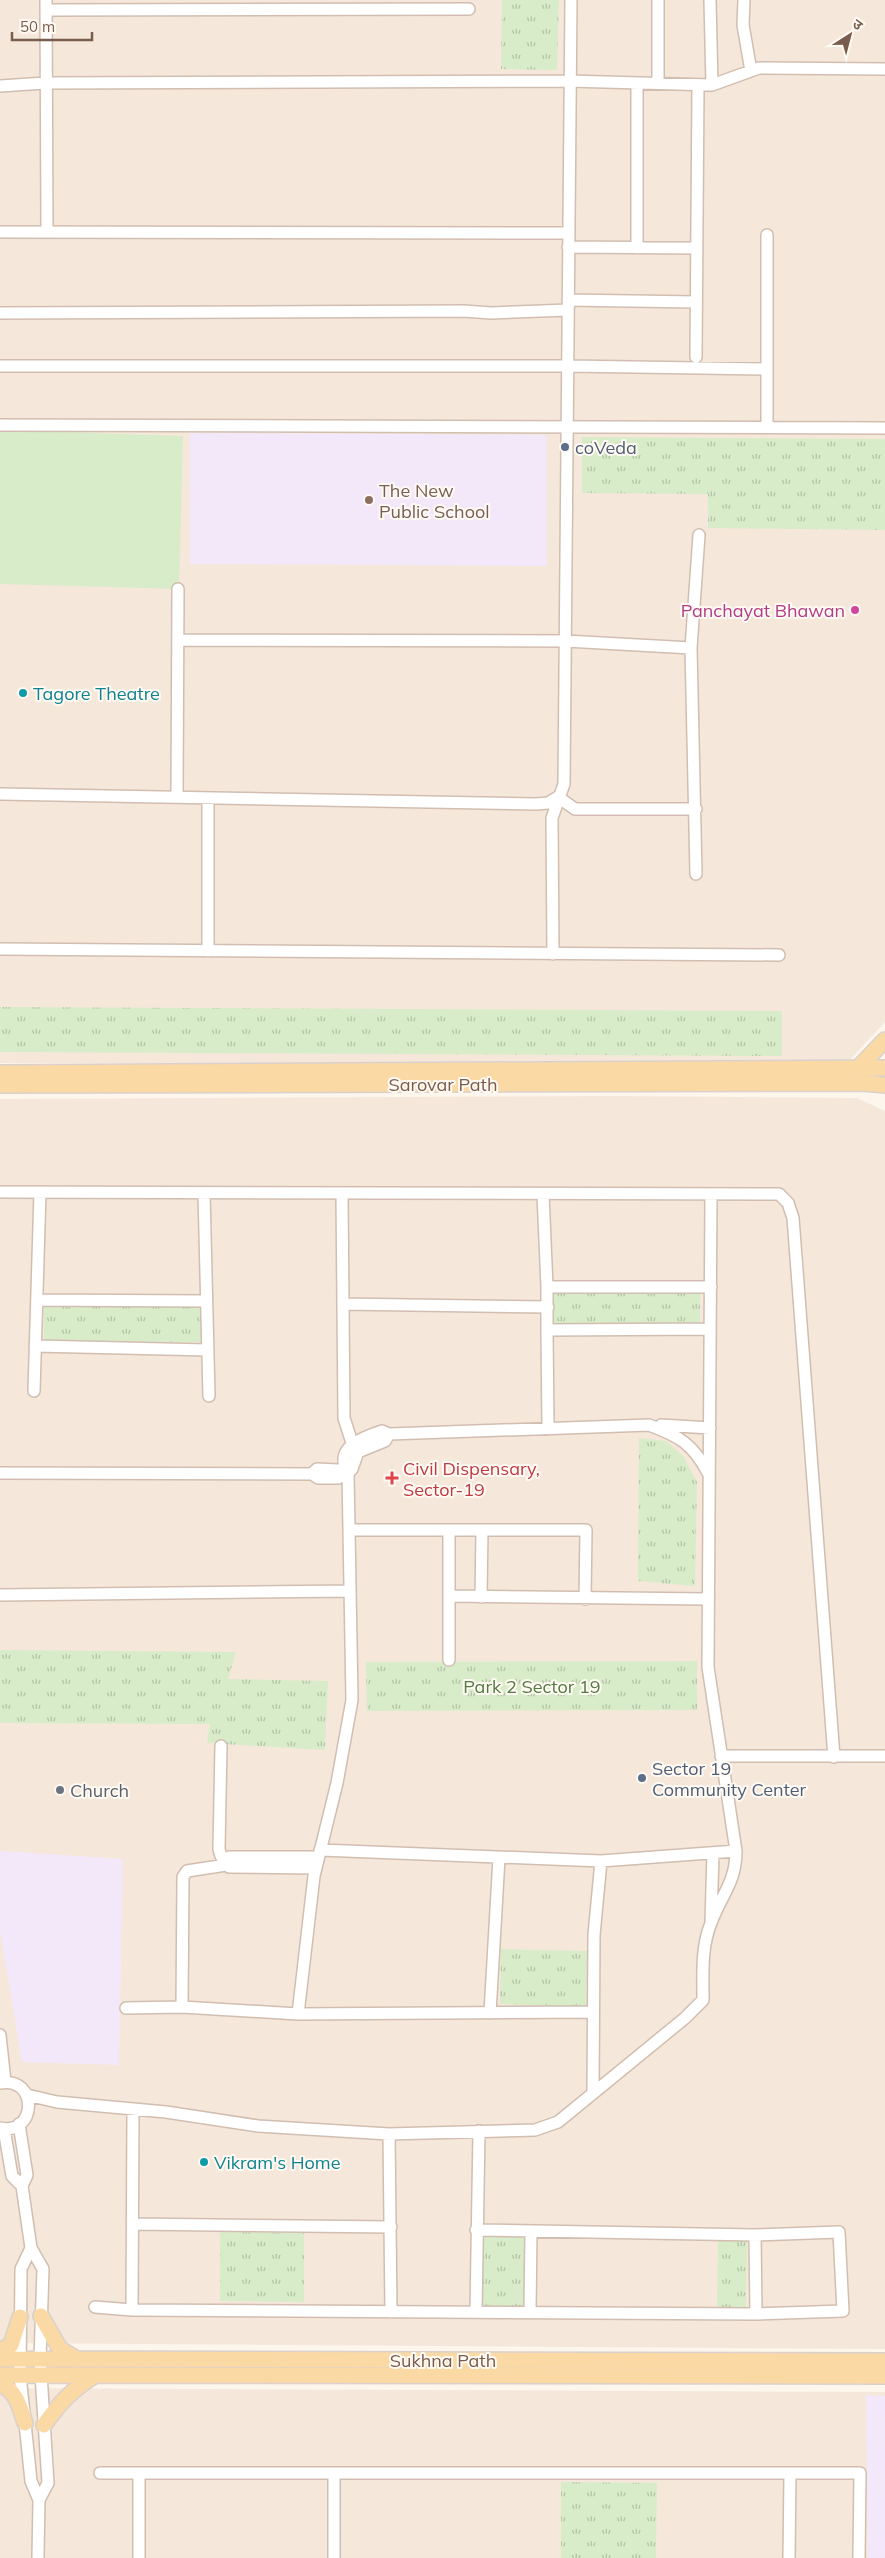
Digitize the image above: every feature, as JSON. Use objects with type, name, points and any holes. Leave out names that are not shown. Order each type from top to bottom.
[{"type":"main road","points":[[885,1040],[860,1075],[885,1096]]},
{"type":"main road","name":"Sarovar Path","points":[[0,1085],[860,1075],[885,1068]]},
{"type":"main road","name":"Sarovar Path","points":[[0,1073],[860,1075],[885,1085]]},
{"type":"main road","points":[[42,2316],[57,2345],[77,2359]]},
{"type":"main road","points":[[0,2351],[11,2346],[20,2317]]},
{"type":"main road","name":"Sukhna Path","points":[[0,2359],[885,2361]]},
{"type":"main road","name":"Sukhna Path","points":[[0,2375],[885,2376]]},
{"type":"main road","points":[[44,2426],[63,2399],[82,2383],[97,2375]]},
{"type":"main road","points":[[0,2384],[6,2386],[15,2396],[25,2424]]},
{"type":"street","points":[[553,954],[552,818],[564,784],[570,0]]},
{"type":"street","points":[[658,0],[658,84]]},
{"type":"street","points":[[710,0],[712,85]]},
{"type":"street","points":[[744,0],[743,25],[750,71]]},
{"type":"street","points":[[47,232],[46,5],[469,9]]},
{"type":"street","points":[[0,86],[45,83],[569,81],[712,85],[759,68],[885,70]]},
{"type":"street","points":[[637,83],[637,248]]},
{"type":"street","points":[[696,357],[698,85]]},
{"type":"street","points":[[0,232],[568,233]]},
{"type":"street","points":[[767,234],[767,428]]},
{"type":"street","points":[[568,247],[697,248]]},
{"type":"street","points":[[0,313],[464,310],[491,313],[568,305],[696,302]]},
{"type":"street","points":[[0,366],[568,366],[767,369]]},
{"type":"street","points":[[0,425],[885,428]]},
{"type":"street","points":[[696,874],[691,648],[699,535]]},
{"type":"street","points":[[177,797],[178,589]]},
{"type":"street","points":[[178,640],[566,641],[691,648]]},
{"type":"street","points":[[0,794],[536,804],[548,802],[558,797]]},
{"type":"street","points":[[558,797],[575,809],[696,809]]},
{"type":"street","points":[[208,798],[208,951]]},
{"type":"street","points":[[0,950],[779,954]]},
{"type":"street","points":[[0,1192],[778,1194],[788,1203],[793,1218],[834,1757]]},
{"type":"street","points":[[34,1391],[40,1192]]},
{"type":"street","points":[[204,1193],[208,1396]]},
{"type":"street","points":[[342,1193],[344,1418],[355,1448]]},
{"type":"street","points":[[543,1194],[548,1307],[548,1429]]},
{"type":"street","points":[[710,1923],[731,1884],[736,1869],[736,1851],[708,1667],[711,1195]]},
{"type":"street","points":[[547,1287],[710,1288]]},
{"type":"street","points":[[37,1300],[206,1301]]},
{"type":"street","points":[[344,1304],[548,1307]]},
{"type":"street","points":[[547,1330],[710,1329]]},
{"type":"street","points":[[35,1346],[208,1350]]},
{"type":"street","points":[[298,2014],[315,1868],[337,1783],[352,1700],[349,1530],[344,1466],[346,1451],[355,1448],[382,1431],[389,1434],[649,1425],[710,1428]]},
{"type":"street","points":[[649,1425],[673,1434],[686,1443],[698,1454],[709,1475]]},
{"type":"street","points":[[0,1473],[312,1474],[316,1469],[338,1470],[346,1474]]},
{"type":"street","points":[[349,1530],[586,1530],[585,1599]]},
{"type":"street","points":[[449,1530],[450,1660]]},
{"type":"street","points":[[481,1597],[482,1530]]},
{"type":"street","points":[[0,1595],[350,1591]]},
{"type":"street","points":[[449,1596],[707,1599]]},
{"type":"street","points":[[221,1746],[219,1849],[226,1863]]},
{"type":"street","points":[[721,1756],[885,1756]]},
{"type":"street","points":[[226,1863],[229,1857],[319,1854],[601,1861],[736,1851]]},
{"type":"street","points":[[0,2035],[3,2082],[14,2083],[27,2094],[57,2102],[133,2109],[258,2126],[390,2134],[535,2130],[558,2122],[685,2018],[703,2000],[704,1950],[710,1923],[713,1853]]},
{"type":"street","points":[[490,2013],[499,1858]]},
{"type":"street","points":[[593,2093],[592,2012],[594,1935],[601,1861]]},
{"type":"street","points":[[182,2007],[183,1877],[187,1871],[226,1863],[315,1868]]},
{"type":"street","points":[[126,2008],[182,2007],[298,2014],[592,2012]]},
{"type":"street","points":[[27,2094],[28,2113]]},
{"type":"street","points":[[22,2186],[12,2176],[2,2128],[19,2124],[28,2113],[57,2102]]},
{"type":"street","points":[[132,2310],[133,2109]]},
{"type":"street","points":[[19,2124],[27,2175],[22,2186],[31,2248],[43,2269],[40,2359],[48,2483],[39,2500]]},
{"type":"street","points":[[476,2312],[479,2131]]},
{"type":"street","points":[[390,2134],[391,2312]]},
{"type":"street","points":[[133,2224],[390,2227]]},
{"type":"street","points":[[94,2307],[132,2310],[756,2314],[843,2311],[840,2232],[755,2235],[476,2230]]},
{"type":"street","points":[[530,2312],[531,2231]]},
{"type":"street","points":[[755,2235],[756,2314]]},
{"type":"street","points":[[31,2248],[21,2269],[20,2375],[31,2481],[39,2500],[38,2558]]},
{"type":"street","points":[[100,2473],[860,2473],[859,2558]]},
{"type":"street","points":[[139,2473],[139,2558]]},
{"type":"street","points":[[334,2473],[334,2558]]},
{"type":"street","points":[[789,2558],[790,2473]]},
{"type":"shaded area","points":[[0,0],[885,0],[885,1022],[847,1063],[0,1063]]},
{"type":"shaded area","name":"The New Public School","points":[[190,433],[547,435],[547,566],[190,564]]},
{"type":"shaded area","points":[[612,1096],[857,1098],[885,1111],[885,2349],[0,2343],[0,1099]]},
{"type":"shaded area","points":[[0,1851],[123,1859],[119,2065],[22,2062],[0,1930]]},
{"type":"shaded area","points":[[0,2388],[885,2392],[885,2558],[0,2558]]},
{"type":"shaded area","points":[[866,2395],[885,2396],[885,2558],[868,2558]]},
{"type":"green space","points":[[502,0],[559,0],[557,70],[501,69]]},
{"type":"green space","points":[[0,430],[183,436],[179,589],[0,584]]},
{"type":"green space","points":[[582,437],[885,439],[885,530],[708,528],[708,494],[582,493]]},
{"type":"green space","points":[[0,1007],[782,1011],[782,1056],[0,1052]]},
{"type":"green space","points":[[700,1293],[700,1324],[553,1324],[553,1294]]},
{"type":"green space","points":[[44,1305],[201,1305],[201,1342],[44,1341]]},
{"type":"green space","points":[[639,1438],[666,1441],[683,1456],[697,1482],[695,1586],[638,1581]]},
{"type":"green space","points":[[0,1650],[236,1652],[228,1679],[328,1681],[325,1750],[207,1743],[210,1724],[0,1723]]},
{"type":"green space","name":"Park 2 Sector 19","points":[[697,1661],[697,1710],[367,1711],[366,1662]]},
{"type":"green space","points":[[501,1949],[587,1951],[586,2007],[500,2004]]},
{"type":"green space","points":[[220,2232],[304,2233],[304,2302],[220,2301]]},
{"type":"green space","points":[[482,2235],[527,2236],[525,2309],[480,2308]]},
{"type":"green space","points":[[718,2240],[747,2240],[746,2309],[717,2309]]},
{"type":"green space","points":[[561,2482],[657,2483],[656,2558],[561,2558]]},
{"type":"place","name":"coVeda","points":[[565,447]]},
{"type":"place","name":"The New Public School","points":[[369,500]]},
{"type":"place","name":"Panchayat Bhawan","points":[[855,610]]},
{"type":"place","name":"Tagore Theatre","points":[[23,693]]},
{"type":"place","name":"Civil Dispensary, Sector-19","points":[[392,1478]]},
{"type":"place","name":"Sector 19 Community Center","points":[[642,1778]]},
{"type":"place","name":"Church","points":[[60,1790]]},
{"type":"place","name":"Vikram's Home","points":[[204,2162]]}]
